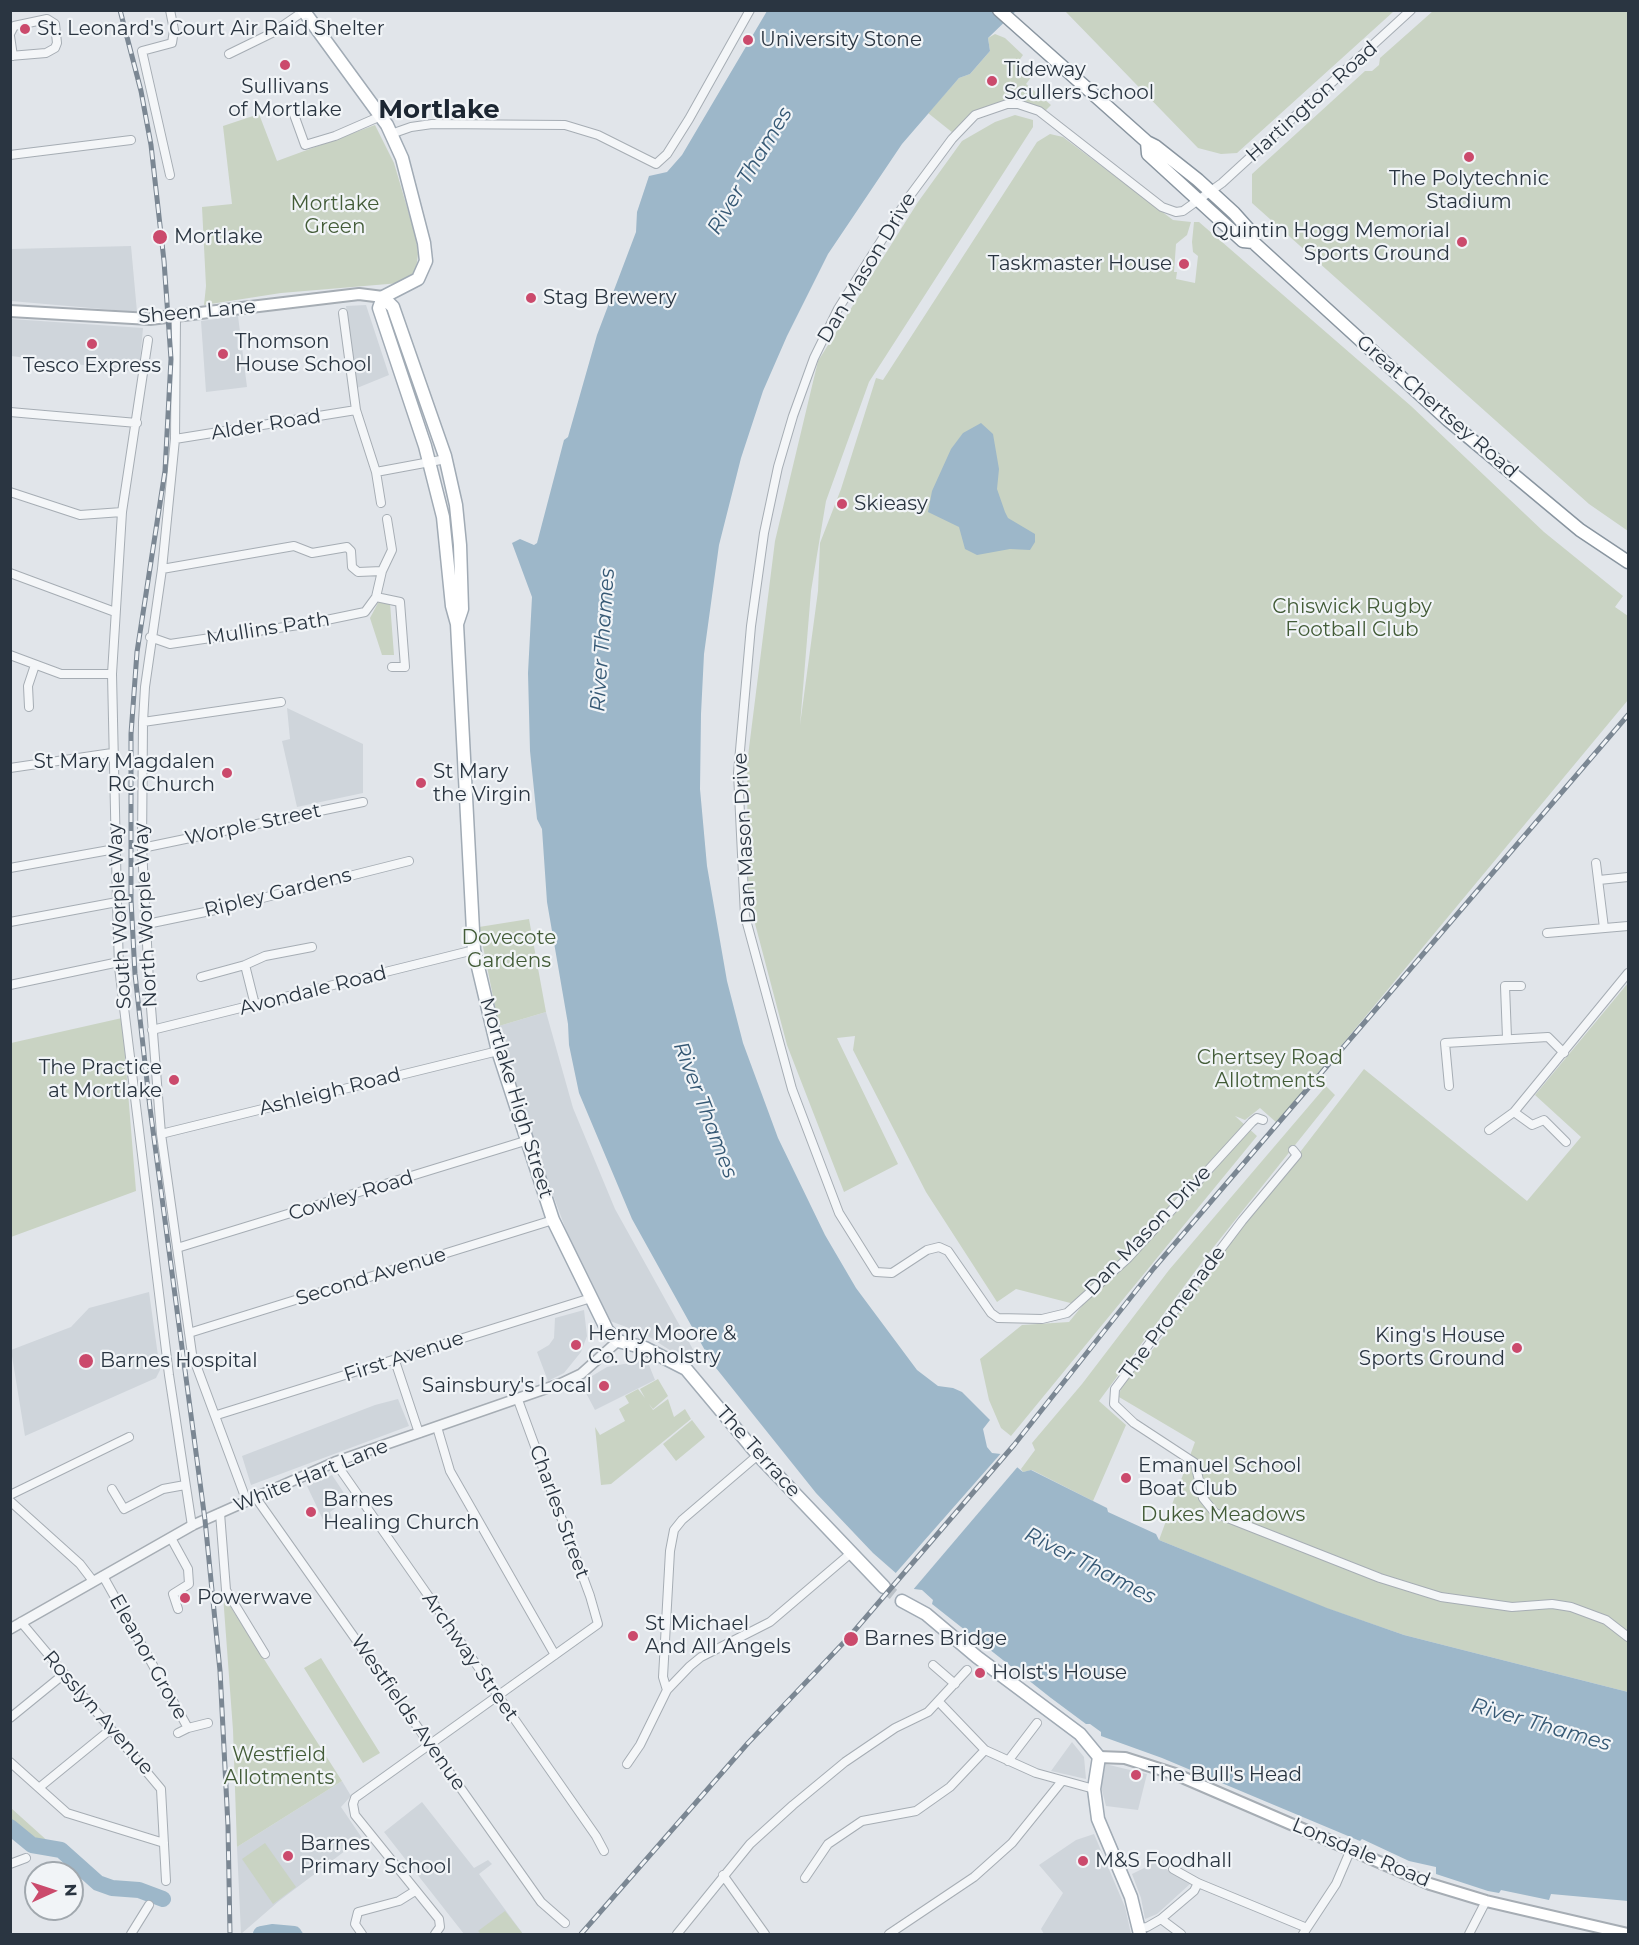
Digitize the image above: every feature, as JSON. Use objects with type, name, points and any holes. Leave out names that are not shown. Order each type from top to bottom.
[{"type":"main road","points":[[999,10],[1147,142]]},
{"type":"main road","points":[[303,11],[381,116],[402,158],[424,243],[426,261],[417,279],[383,297]]},
{"type":"main road","name":"Great Chertsey Road","points":[[1147,142],[1211,192],[1251,232],[1253,242],[1448,420],[1580,530],[1629,562]]},
{"type":"main road","name":"Great Chertsey Road","points":[[1147,142],[1148,154],[1243,241],[1253,242]]},
{"type":"main road","name":"Sheen Lane","points":[[10,311],[150,319],[359,294],[383,297]]},
{"type":"main road","name":"Mortlake High Street","points":[[457,624],[462,609],[460,545],[456,505],[446,459],[393,307],[383,297],[379,308],[430,464],[443,517],[452,606],[457,624],[474,950],[498,1051],[525,1141],[553,1220],[607,1330],[618,1341]]},
{"type":"main road","name":"The Terrace","points":[[618,1341],[645,1348],[686,1369],[758,1455],[884,1587]]},
{"type":"main road","points":[[902,1601],[926,1614],[977,1658],[1080,1734],[1099,1757],[1094,1789],[1098,1819],[1131,1897],[1140,1931]]},
{"type":"main road","name":"Lonsdale Road","points":[[1099,1757],[1125,1758],[1175,1774],[1430,1884],[1486,1901],[1622,1933]]},
{"type":"street","points":[[170,10],[174,38],[172,43],[142,51],[170,175]]},
{"type":"street","points":[[392,134],[411,127],[432,124],[565,125],[598,135],[656,164],[667,154],[689,119],[750,10]]},
{"type":"street","points":[[229,54],[272,33],[303,11]]},
{"type":"street","name":"Hartington Road","points":[[1199,202],[1406,12]]},
{"type":"street","points":[[47,19],[55,24],[57,43],[55,48],[46,53],[12,56],[10,35],[14,26],[47,19]]},
{"type":"street","name":"Dan Mason Drive","points":[[1199,202],[1188,209],[1176,212],[1162,207],[1040,111],[1018,104],[996,106],[975,115],[952,139],[909,197],[827,330],[793,416],[771,499],[751,626],[738,773],[745,916],[792,1089],[839,1213],[876,1272],[891,1273],[927,1250],[939,1247],[948,1251],[991,1313],[998,1318],[1042,1319],[1067,1313],[1128,1258],[1252,1122],[1257,1118],[1263,1120]]},
{"type":"street","points":[[292,109],[305,144],[335,136],[381,116]]},
{"type":"street","points":[[10,155],[131,140]]},
{"type":"street","points":[[343,313],[356,410],[376,472],[381,503]]},
{"type":"street","name":"North Worple Way","points":[[176,317],[175,439],[162,569],[150,638],[143,722],[142,848],[152,1030],[161,1134],[192,1354],[251,1500]]},
{"type":"street","name":"South Worple Way","points":[[148,340],[122,512],[112,674],[112,753],[119,962],[192,1526]]},
{"type":"street","name":"Alder Road","points":[[175,439],[356,410]]},
{"type":"street","points":[[10,412],[137,423]]},
{"type":"street","points":[[376,472],[430,464],[446,459]]},
{"type":"street","points":[[10,492],[80,515],[122,512]]},
{"type":"street","points":[[387,519],[392,550],[382,571],[376,597],[400,602],[405,667],[392,667]]},
{"type":"street","points":[[162,569],[294,546],[312,553],[347,547],[351,551],[352,567],[358,572],[382,571]]},
{"type":"street","points":[[10,573],[115,612]]},
{"type":"street","name":"Mullins Path","points":[[150,638],[170,644],[312,623],[365,612],[376,597]]},
{"type":"street","points":[[10,655],[62,674],[112,674]]},
{"type":"street","points":[[29,707],[28,686],[35,665]]},
{"type":"street","points":[[143,722],[281,702]]},
{"type":"street","points":[[10,768],[112,753]]},
{"type":"street","name":"Worple Street","points":[[142,848],[363,802]]},
{"type":"street","points":[[10,868],[115,849]]},
{"type":"street","name":"Ripley Gardens","points":[[147,924],[215,910],[409,861]]},
{"type":"street","points":[[1596,863],[1604,928]]},
{"type":"street","points":[[1599,880],[1629,877]]},
{"type":"street","points":[[10,922],[117,902]]},
{"type":"street","points":[[1547,933],[1629,926]]},
{"type":"street","points":[[201,977],[245,965],[265,956],[312,947]]},
{"type":"street","name":"Avondale Road","points":[[152,1030],[474,950]]},
{"type":"street","points":[[10,985],[119,962]]},
{"type":"street","points":[[245,965],[255,1005]]},
{"type":"street","points":[[1489,1130],[1514,1112],[1629,973]]},
{"type":"street","points":[[1507,1038],[1504,986],[1521,986]]},
{"type":"street","points":[[1449,1086],[1445,1043],[1548,1037],[1564,1053]]},
{"type":"street","name":"Ashleigh Road","points":[[161,1134],[498,1051]]},
{"type":"street","points":[[1514,1112],[1532,1125],[1544,1120],[1566,1142]]},
{"type":"street","name":"Cowley Road","points":[[177,1248],[525,1141]]},
{"type":"street","name":"The Promenade","points":[[1295,1153],[1115,1389],[1114,1404],[1134,1423],[1195,1462],[1203,1498],[1215,1513],[1373,1576],[1441,1597],[1512,1607],[1552,1604],[1571,1607],[1606,1620],[1629,1637]]},
{"type":"street","name":"Second Avenue","points":[[189,1333],[553,1220]]},
{"type":"street","name":"First Avenue","points":[[217,1415],[591,1298]]},
{"type":"street","name":"White Hart Lane","points":[[10,1629],[192,1526],[335,1462],[518,1400],[580,1374],[618,1341]]},
{"type":"street","points":[[394,1360],[419,1433]]},
{"type":"street","name":"Charles Street","points":[[518,1400],[590,1596],[598,1624],[555,1655]]},
{"type":"street","points":[[435,1935],[440,1927],[438,1919],[355,1815],[353,1804],[355,1798],[555,1655],[450,1470],[437,1428]]},
{"type":"street","points":[[10,1495],[129,1437]]},
{"type":"street","points":[[667,1690],[663,1677],[670,1551],[674,1530],[682,1520],[758,1455]]},
{"type":"street","name":"Archway Street","points":[[335,1462],[496,1697],[596,1836],[604,1851]]},
{"type":"street","points":[[112,1489],[124,1509],[163,1489],[185,1485]]},
{"type":"street","name":"Westfields Avenue","points":[[251,1500],[430,1744],[541,1902],[565,1923]]},
{"type":"street","points":[[10,1501],[80,1564],[93,1581]]},
{"type":"street","points":[[220,1514],[226,1590],[265,1654]]},
{"type":"street","points":[[171,1538],[188,1569],[189,1584],[173,1594],[178,1610]]},
{"type":"street","points":[[627,1764],[640,1745],[667,1690],[701,1657],[770,1622],[851,1553]]},
{"type":"street","name":"Eleanor Grove","points":[[103,1576],[188,1728],[178,1733]]},
{"type":"street","name":"Rosslyn Avenue","points":[[21,1622],[161,1789],[166,1881]]},
{"type":"street","points":[[933,1665],[955,1684]]},
{"type":"street","points":[[677,1935],[750,1844],[845,1762],[895,1728],[928,1712],[966,1670]]},
{"type":"street","points":[[10,1718],[64,1674]]},
{"type":"street","points":[[939,1702],[985,1750],[1062,1781],[1094,1789]]},
{"type":"street","points":[[188,1728],[208,1723]]},
{"type":"street","points":[[1008,1761],[1037,1723]]},
{"type":"street","points":[[40,1787],[111,1729]]},
{"type":"street","points":[[805,1878],[828,1844],[862,1821],[916,1812],[950,1787],[985,1750]]},
{"type":"street","points":[[10,1762],[40,1787],[59,1807],[76,1817],[164,1843]]},
{"type":"street","points":[[889,1935],[974,1877],[1012,1843],[1062,1781]]},
{"type":"street","points":[[1173,1869],[1198,1883],[1305,1931],[1336,1884],[1351,1849]]},
{"type":"street","points":[[10,1864],[26,1858]]},
{"type":"street","points":[[723,1875],[765,1935]]},
{"type":"street","points":[[1140,1931],[1161,1919],[1194,1891],[1198,1883]]},
{"type":"street","points":[[362,1935],[355,1924],[358,1912],[399,1900],[415,1891]]},
{"type":"street","points":[[1470,1935],[1486,1901]]},
{"type":"street","points":[[131,1935],[149,1905]]},
{"type":"street","points":[[1161,1919],[1181,1935]]},
{"type":"shaded area","points":[[131,246],[137,312],[11,301],[11,249]]},
{"type":"shaded area","points":[[366,305],[389,375],[357,388],[346,306]]},
{"type":"shaded area","name":"Thomson House School","points":[[238,316],[247,387],[206,392],[201,321]]},
{"type":"shaded area","points":[[11,319],[143,328],[139,372],[11,356]]},
{"type":"shaded area","points":[[287,708],[363,744],[363,793],[297,807],[282,741],[290,739]]},
{"type":"shaded area","points":[[546,1012],[573,1108],[615,1209],[695,1353],[685,1360],[645,1334],[610,1321],[589,1277],[581,1268],[532,1138],[499,1026]]},
{"type":"shaded area","name":"Barnes Hospital","points":[[149,1292],[160,1370],[156,1378],[25,1436],[11,1350],[71,1327],[89,1308]]},
{"type":"shaded area","points":[[584,1310],[587,1336],[581,1352],[564,1373],[548,1381],[537,1352],[549,1345],[554,1338],[555,1318]]},
{"type":"shaded area","points":[[647,1360],[655,1380],[595,1410],[586,1393],[587,1379],[607,1367]]},
{"type":"shaded area","points":[[398,1399],[409,1426],[251,1485],[242,1456],[375,1405]]},
{"type":"shaded area","points":[[332,1475],[348,1499],[330,1512],[332,1519],[325,1524],[307,1486]]},
{"type":"shaded area","points":[[1072,1742],[1084,1757],[1086,1779],[1051,1771]]},
{"type":"shaded area","points":[[1105,1764],[1147,1774],[1138,1810],[1106,1806],[1101,1786]]},
{"type":"shaded area","name":"Barnes Primary School","points":[[342,1781],[351,1796],[341,1807],[362,1838],[279,1901],[241,1934],[237,1847]]},
{"type":"shaded area","name":"Barnes Primary School","points":[[422,1802],[474,1868],[488,1860],[492,1864],[479,1874],[523,1934],[464,1934],[384,1832]]},
{"type":"shaded area","points":[[1094,1834],[1125,1907],[1131,1934],[1044,1934],[1041,1929],[1063,1893],[1039,1865],[1076,1840]]},
{"type":"shaded area","points":[[1162,1859],[1166,1869],[1190,1884],[1157,1914],[1145,1919],[1141,1898],[1132,1874]]},
{"type":"green space","points":[[1391,10],[1393,12],[1237,153],[1221,154],[1198,148],[1065,11]]},
{"type":"green space","name":"Quintin Hogg Memorial Sports Ground","points":[[1433,11],[1628,11],[1628,531],[1589,504],[1252,203],[1252,174],[1365,71],[1372,71],[1379,65],[1380,58]]},
{"type":"green space","name":"Tideway Scullers School","points":[[995,34],[1005,38],[1023,55],[1018,62],[1032,76],[1026,84],[1051,105],[1044,112],[996,104],[953,133],[928,113],[959,78],[970,74],[990,51],[988,38]]},
{"type":"green space","name":"Mortlake Green","points":[[259,114],[277,161],[375,125],[394,163],[416,238],[418,254],[416,270],[411,279],[400,283],[281,293],[204,305],[206,286],[202,207],[232,204],[223,126]]},
{"type":"green space","points":[[1015,115],[1033,120],[1033,127],[869,382],[826,501],[811,591],[800,725],[818,591],[820,543],[841,489],[876,378],[883,380],[1037,142],[1050,134],[1063,137],[1173,220],[1191,222],[1187,235],[1176,244],[1174,272],[1177,272],[1176,279],[1195,283],[1198,256],[1193,252],[1192,242],[1194,222],[1199,222],[1411,406],[1544,532],[1623,596],[1615,607],[1628,616],[1628,700],[1277,1123],[1260,1108],[1245,1120],[1235,1116],[1257,1136],[1011,1436],[1001,1428],[989,1400],[980,1359],[1022,1325],[1069,1322],[1082,1306],[1016,1289],[997,1302],[926,1192],[853,1050],[855,1036],[837,1038],[898,1164],[844,1192],[787,1045],[748,897],[747,764],[775,541],[818,361],[918,202],[962,141],[995,122]]},
{"type":"green space","points":[[379,601],[390,603],[394,655],[382,655],[370,618]]},
{"type":"green space","name":"Dovecote Gardens","points":[[529,919],[546,1012],[499,1026],[479,927]]},
{"type":"green space","name":"Dukes Meadows","points":[[1628,983],[1628,1692],[1404,1635],[1323,1607],[1159,1540],[1195,1442],[1119,1397],[1121,1387],[1163,1337],[1187,1299],[1364,1069],[1527,1201],[1581,1137],[1535,1095]]},
{"type":"green space","points":[[122,1018],[136,1191],[11,1237],[11,1043]]},
{"type":"green space","points":[[1326,1086],[1335,1095],[1208,1254],[1099,1401],[1126,1425],[1093,1501],[1032,1470],[1023,1472],[1021,1469],[1035,1450],[1032,1443],[1082,1384],[1169,1270]]},
{"type":"green space","points":[[658,1379],[668,1396],[653,1409],[649,1404],[653,1410],[668,1399],[674,1417],[685,1409],[691,1419],[611,1484],[601,1485],[595,1427],[600,1435],[625,1421],[619,1409],[629,1403],[625,1396],[638,1389],[645,1398],[640,1389]]},
{"type":"green space","points":[[692,1420],[705,1437],[676,1461],[663,1444]]},
{"type":"green space","name":"Westfield Allotments","points":[[223,1595],[342,1781],[237,1847],[233,1730]]},
{"type":"green space","points":[[321,1658],[380,1753],[363,1763],[304,1668]]},
{"type":"green space","points":[[10,1808],[51,1844],[32,1843],[11,1823]]},
{"type":"green space","points":[[265,1843],[296,1887],[273,1904],[242,1859]]},
{"type":"green space","points":[[505,1911],[523,1934],[481,1934],[478,1931]]},
{"type":"water","name":"River Thames","points":[[767,11],[1016,11],[988,38],[990,51],[970,74],[959,78],[902,144],[828,254],[787,336],[763,391],[741,458],[719,545],[704,654],[701,714],[700,789],[707,866],[727,981],[743,1043],[778,1138],[825,1235],[856,1288],[917,1370],[938,1386],[962,1392],[990,1420],[983,1429],[987,1447],[992,1453],[1001,1454],[1023,1472],[1031,1470],[1107,1508],[1108,1512],[1156,1534],[1159,1540],[1327,1608],[1404,1635],[1628,1692],[1628,1901],[1551,1894],[1549,1900],[1501,1890],[1499,1893],[1488,1891],[1436,1874],[1436,1867],[1409,1861],[1362,1839],[1360,1841],[1162,1758],[1101,1736],[1101,1732],[1090,1724],[1086,1724],[1051,1698],[932,1604],[933,1600],[922,1590],[914,1589],[873,1553],[816,1493],[712,1363],[632,1219],[579,1093],[569,1045],[568,1024],[547,902],[542,829],[537,819],[530,751],[528,673],[532,597],[512,543],[520,539],[534,545],[537,543],[564,440],[568,437],[597,335],[636,232],[637,212],[649,176],[667,172],[682,155]]},
{"type":"water","points":[[981,423],[993,434],[999,469],[997,489],[1005,512],[1008,518],[1035,534],[1035,542],[1030,550],[1010,549],[977,555],[965,549],[959,527],[928,512],[932,491],[951,449],[963,433]]},
{"type":"pier","name":"Barnes Bridge","points":[[1003,1451],[1020,1464],[912,1591],[894,1575]]},
{"type":"waterway","points":[[10,1827],[32,1845],[61,1850],[98,1883],[112,1888],[139,1890],[163,1899]]},
{"type":"waterway","points":[[261,1934],[272,1932],[294,1934]]},
{"type":"waterway","points":[[294,1934],[301,1933]]},
{"type":"tunnel","points":[[884,1587],[902,1601]]},
{"type":"railway","points":[[120,10],[141,91],[151,145],[164,261],[171,359],[165,471],[137,652],[131,734],[131,900],[135,974],[150,1108],[205,1520],[220,1671],[228,1826],[230,1934]]},
{"type":"railway","points":[[581,1934],[748,1743],[849,1637],[1014,1445],[1154,1268],[1628,715]]},
{"type":"place","name":"St. Leonard's Court Air Raid Shelter","points":[[25,29]]},
{"type":"place","name":"University Stone","points":[[748,40]]},
{"type":"place","name":"Sullivans of Mortlake","points":[[285,65]]},
{"type":"place","name":"Tideway Scullers School","points":[[992,81]]},
{"type":"place","name":"The Polytechnic Stadium","points":[[1469,157]]},
{"type":"place","name":"Mortlake","points":[[160,237]]},
{"type":"place","name":"Quintin Hogg Memorial Sports Ground","points":[[1462,242]]},
{"type":"place","name":"Taskmaster House","points":[[1184,264]]},
{"type":"place","name":"Stag Brewery","points":[[531,298]]},
{"type":"place","name":"Tesco Express","points":[[92,344]]},
{"type":"place","name":"Thomson House School","points":[[223,354]]},
{"type":"place","name":"Skieasy","points":[[842,504]]},
{"type":"place","name":"St Mary Magdalen RC Church","points":[[227,773]]},
{"type":"place","name":"St Mary the Virgin","points":[[421,783]]},
{"type":"place","name":"The Practice at Mortlake","points":[[174,1080]]},
{"type":"place","name":"Henry Moore & Co. Upholstry","points":[[576,1345]]},
{"type":"place","name":"King's House Sports Ground","points":[[1517,1348]]},
{"type":"place","name":"Barnes Hospital","points":[[86,1361]]},
{"type":"place","name":"Sainsbury's Local","points":[[604,1386]]},
{"type":"place","name":"Emanuel School Boat Club","points":[[1126,1478]]},
{"type":"place","name":"Barnes Healing Church","points":[[311,1512]]},
{"type":"place","name":"Powerwave","points":[[185,1598]]},
{"type":"place","name":"St Michael And All Angels","points":[[633,1636]]},
{"type":"place","name":"Barnes Bridge","points":[[851,1639]]},
{"type":"place","name":"Holst's House","points":[[980,1673]]},
{"type":"place","name":"The Bull's Head","points":[[1136,1775]]},
{"type":"place","name":"Barnes Primary School","points":[[288,1856]]},
{"type":"place","name":"M&S Foodhall","points":[[1083,1861]]},
{"type":"district","name":"Mortlake","points":[[439,110]]},
{"type":"park label","name":"Chiswick Rugby Football Club","points":[[1352,618]]},
{"type":"park label","name":"Chertsey Road Allotments","points":[[1270,1070]]}]
